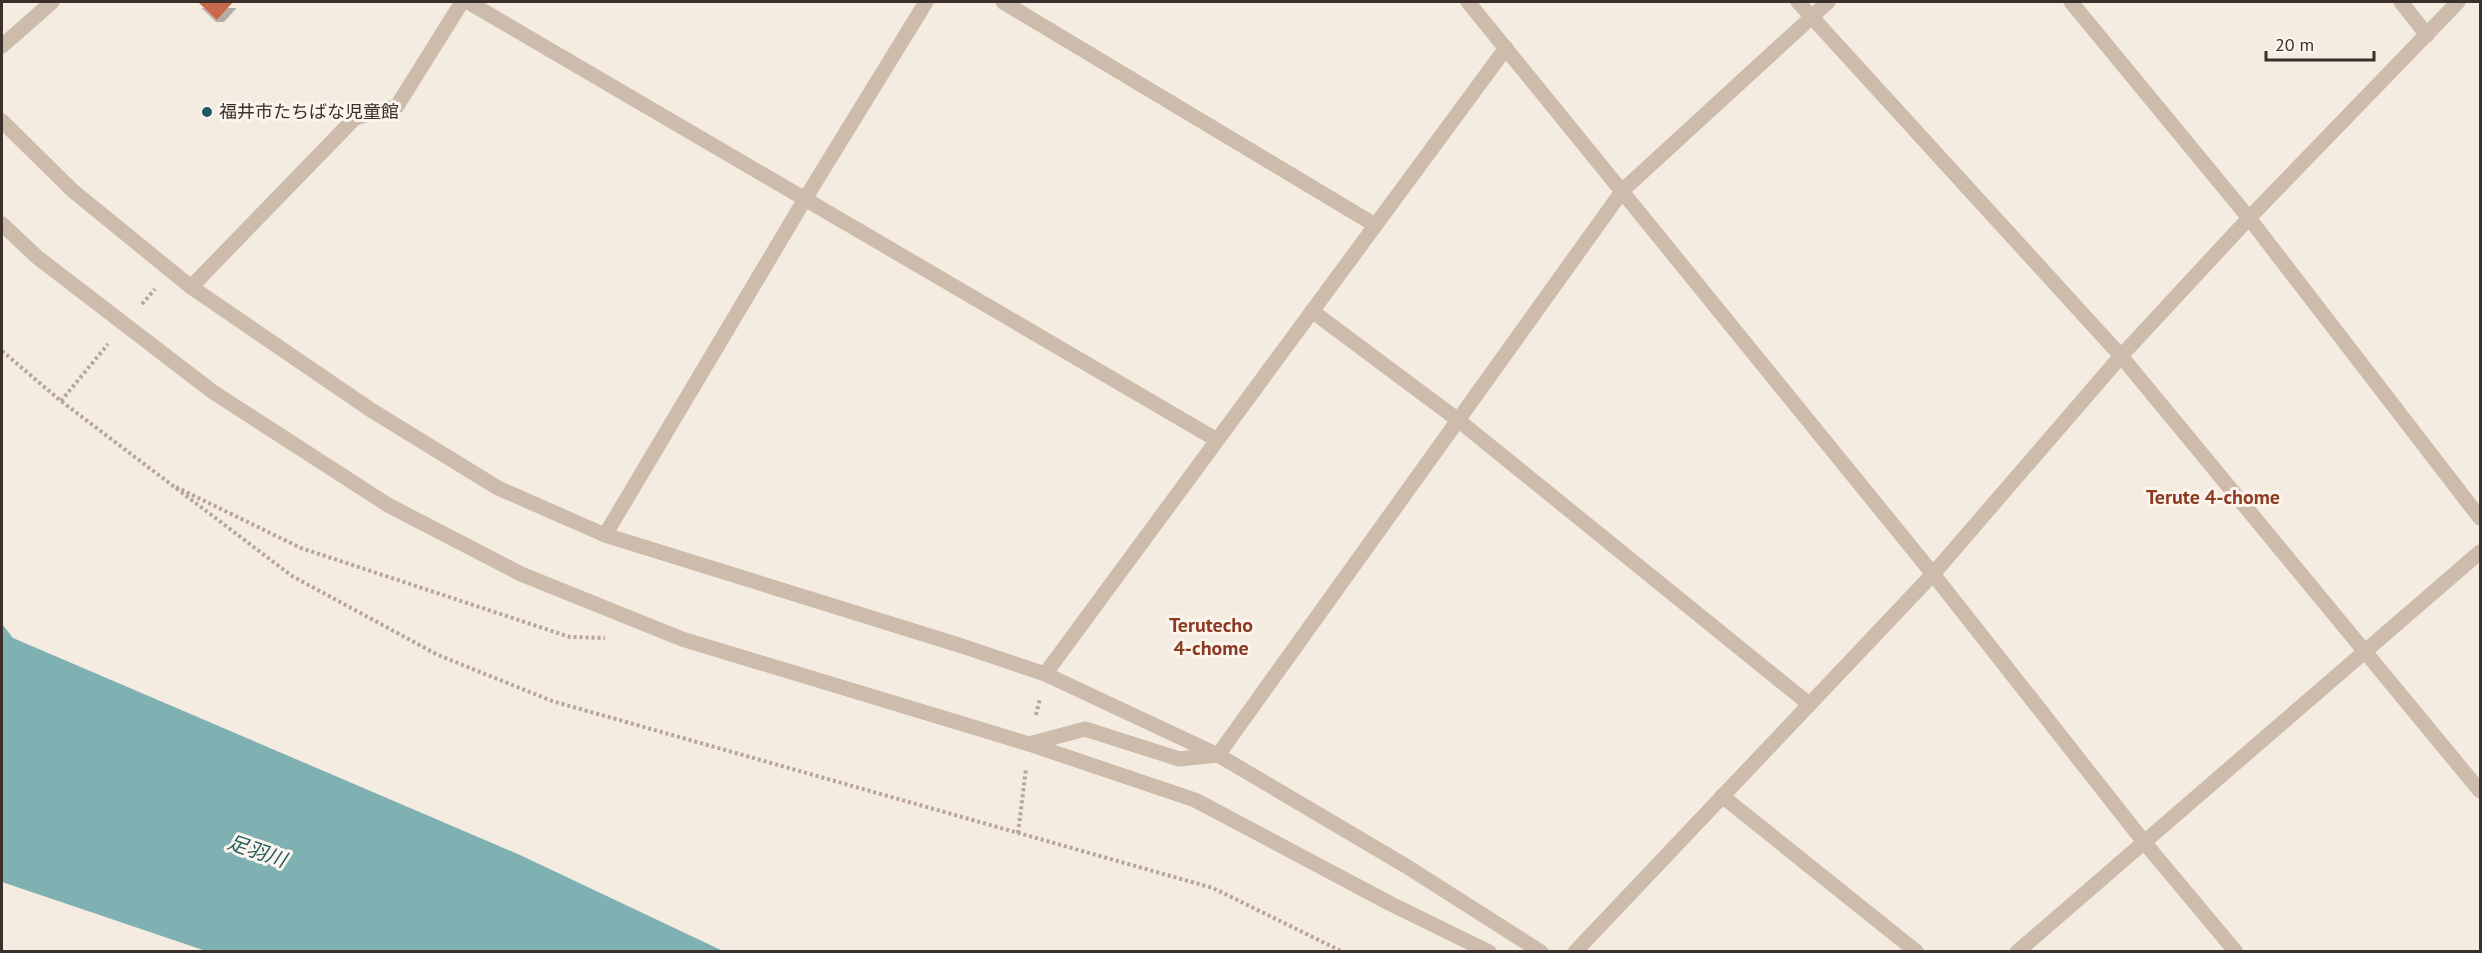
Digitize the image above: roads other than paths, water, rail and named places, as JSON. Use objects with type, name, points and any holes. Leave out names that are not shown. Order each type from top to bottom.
[{"type":"street","points":[[2,46],[52,2]]},
{"type":"street","points":[[191,286],[355,118],[397,106],[462,2]]},
{"type":"street","points":[[468,2],[1217,440]]},
{"type":"street","points":[[605,535],[805,199],[926,2]]},
{"type":"street","points":[[1003,2],[1375,225]]},
{"type":"street","points":[[1468,2],[1933,574],[2144,842],[2236,951]]},
{"type":"street","points":[[1798,2],[2121,356],[2481,790]]},
{"type":"street","points":[[1218,756],[1623,190],[1828,2]]},
{"type":"street","points":[[2071,2],[2249,218],[2481,518]]},
{"type":"street","points":[[2401,2],[2427,35]]},
{"type":"street","points":[[1575,951],[1933,574],[2121,356],[2249,218],[2458,2]]},
{"type":"street","points":[[1045,674],[1506,48]]},
{"type":"street","points":[[2,122],[73,191],[191,286],[372,410],[498,488],[605,535],[1045,674],[1218,756],[1406,867],[1541,951]]},
{"type":"street","points":[[2,224],[37,257],[213,392],[388,506],[511,568],[682,639],[1029,744],[1196,800],[1391,904],[1489,951]]},
{"type":"street","points":[[1312,311],[1458,420],[1809,704]]},
{"type":"street","points":[[2017,951],[2481,552]]},
{"type":"street","points":[[1029,744],[1085,729],[1179,759],[1218,756]]},
{"type":"street","points":[[1722,796],[1917,951]]},
{"type":"water","name":"足羽川","points":[[2,624],[13,638],[520,855],[723,951],[206,951],[2,882]]},
{"type":"place","name":"福井市たちばな児童館","points":[[207,112]]},
{"type":"district","name":"Terute 4-chome","points":[[2213,497]]},
{"type":"district","name":"Terutecho 4-chome","points":[[1211,636]]}]
